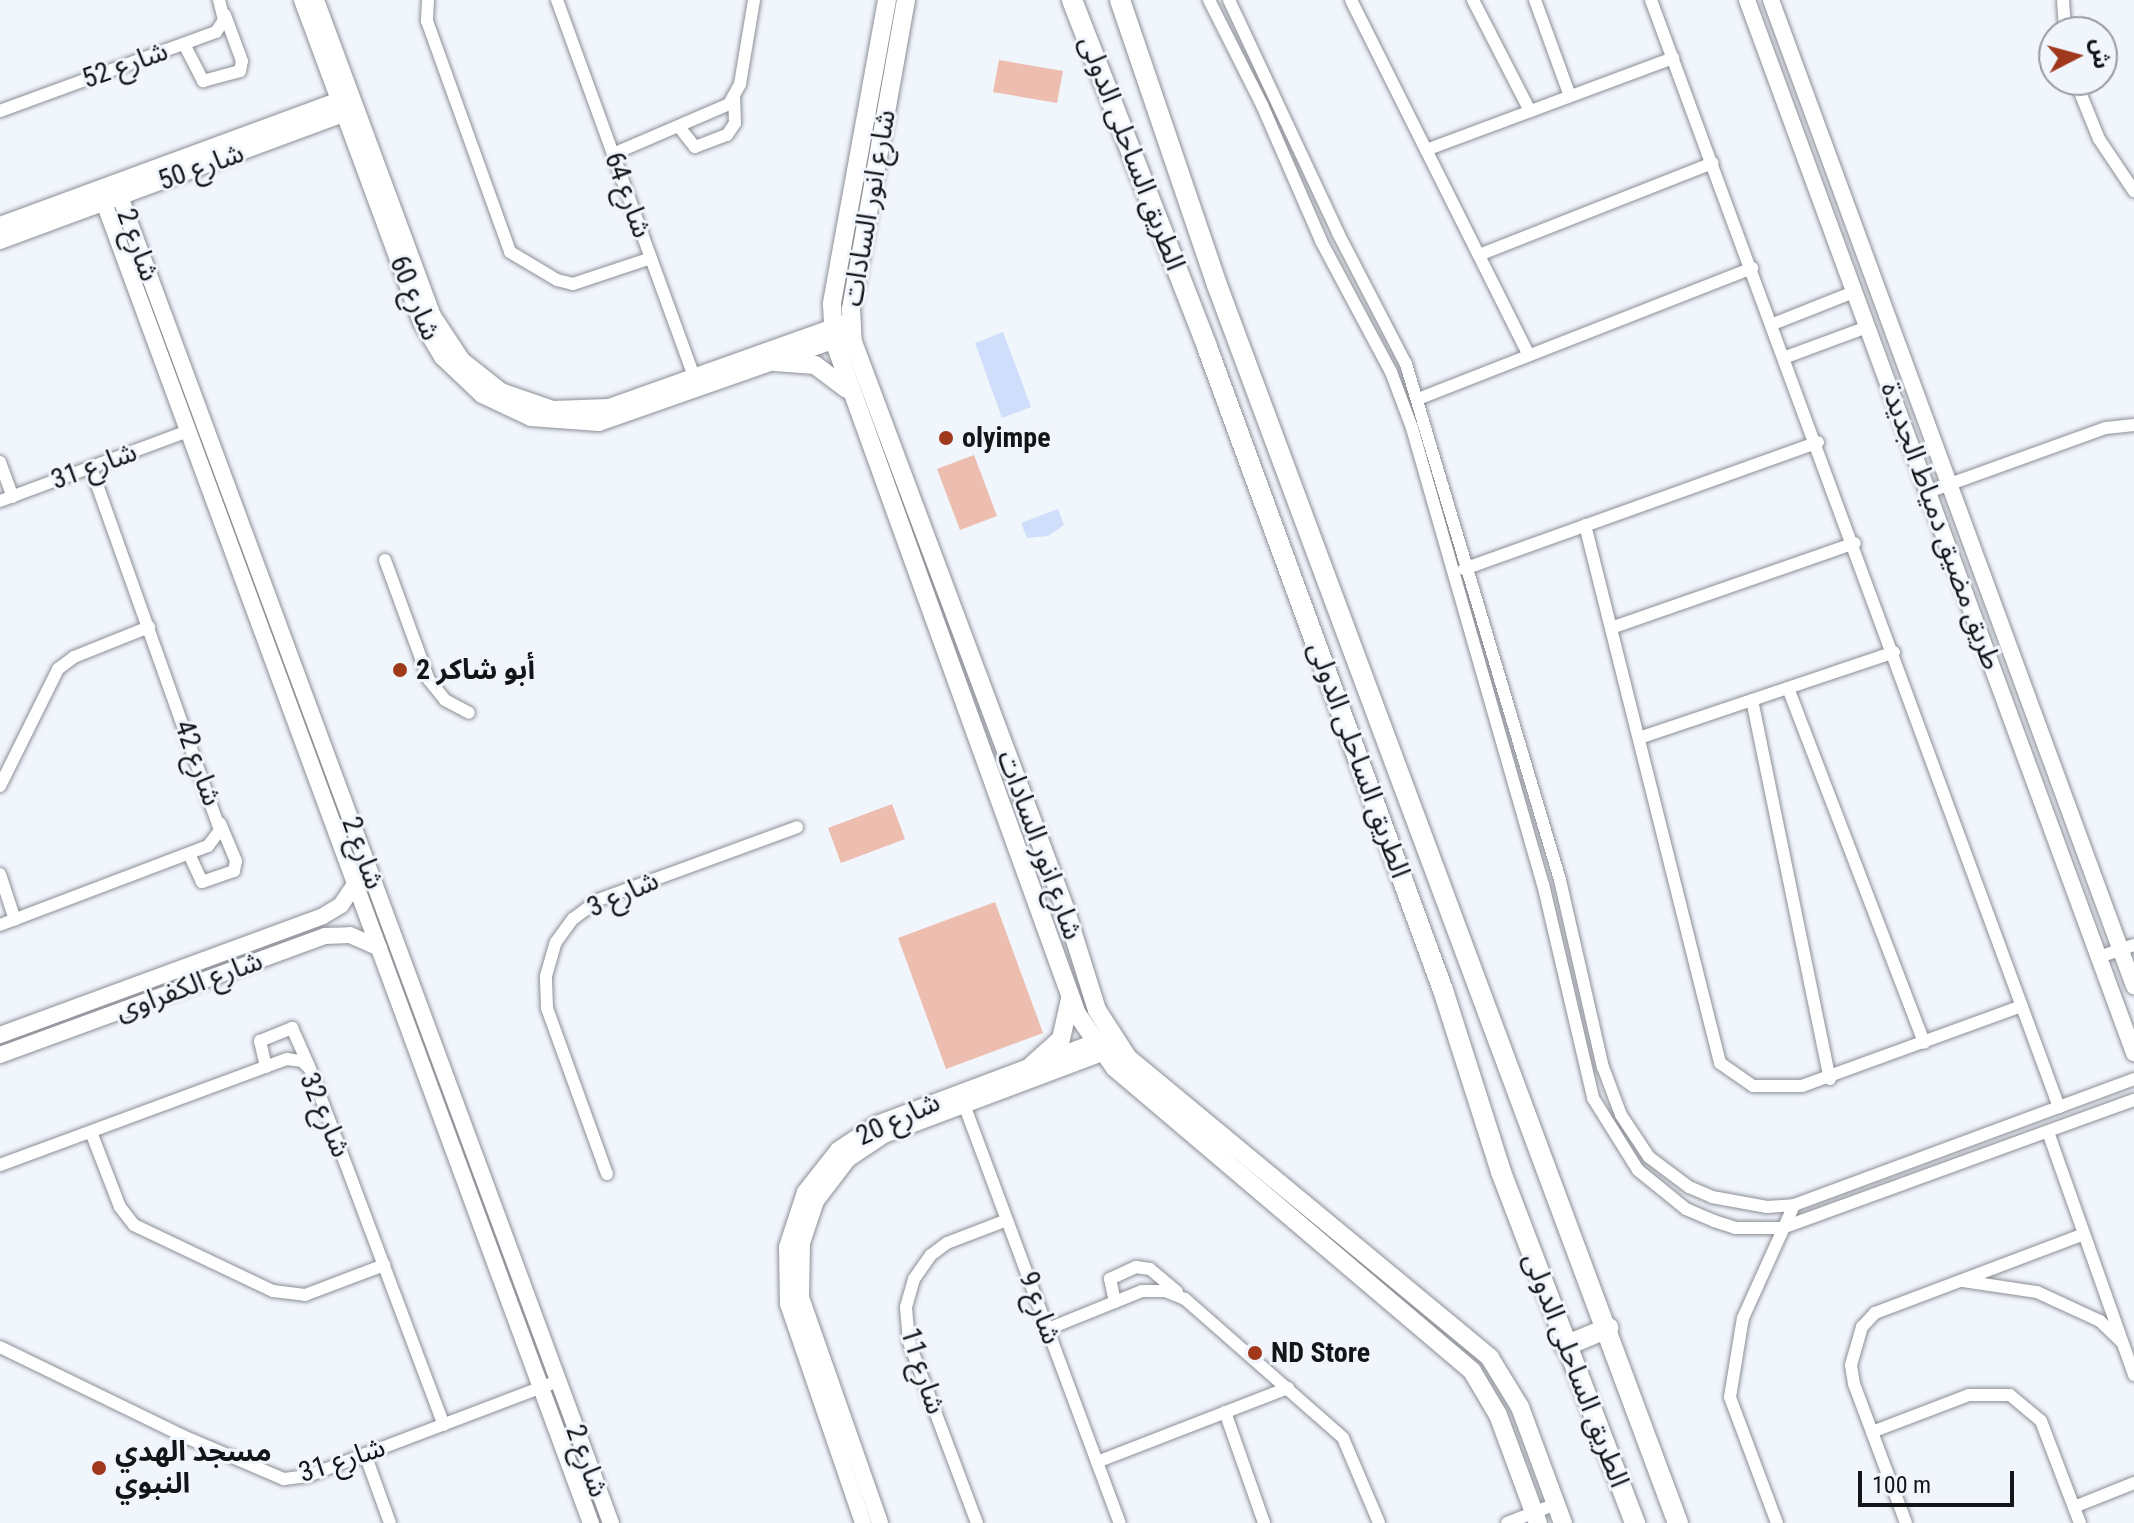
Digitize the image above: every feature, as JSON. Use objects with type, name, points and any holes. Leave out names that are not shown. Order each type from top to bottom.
[{"type":"highway","name":"الطريق الساحلى الدولى","points":[[1072,0],[1396,859],[1565,1346],[1635,1523]]},
{"type":"highway","name":"الطريق الساحلى الدولى","points":[[1120,0],[1288,476],[1608,1328],[1678,1523]]},
{"type":"highway","points":[[1565,1346],[1608,1328]]},
{"type":"main road","name":"شارع انور السادات","points":[[887,0],[876,53],[842,331],[853,398],[1069,993],[1106,1045],[1313,1238],[1472,1371],[1498,1415],[1536,1518]]},
{"type":"main road","name":"شارع انور السادات","points":[[906,0],[842,331],[1066,911],[1106,1045],[1328,1219],[1499,1369],[1520,1407],[1563,1523]]},
{"type":"main road","points":[[876,53],[896,56]]},
{"type":"main road","points":[[775,362],[806,362],[825,370],[853,398]]},
{"type":"main road","points":[[1032,1065],[1061,1039],[1068,1021],[1069,993]]},
{"type":"main road","points":[[1313,1238],[1328,1219]]},
{"type":"street","name":"شارع 60","points":[[302,0],[348,105]]},
{"type":"street","name":"شارع 60","points":[[316,0],[421,322],[442,357],[471,387],[518,413],[571,424],[625,417],[696,384],[842,331]]},
{"type":"street","points":[[428,0],[427,21],[510,252],[557,280],[573,284],[651,258]]},
{"type":"street","name":"شارع 64","points":[[557,0],[696,384]]},
{"type":"street","points":[[680,128],[692,147],[727,135],[735,123],[734,99],[754,0]]},
{"type":"street","points":[[1209,0],[1262,105],[1321,241],[1391,372],[1454,573],[1543,884],[1586,1072],[1605,1123],[1638,1170],[1686,1209],[1735,1228],[1782,1228],[2134,1100]]},
{"type":"street","points":[[1229,0],[1338,233],[1381,310],[1418,399],[1560,880],[1603,1067],[1621,1115],[1649,1157],[1689,1187],[1737,1203],[1794,1205],[2134,1079]]},
{"type":"street","points":[[1351,0],[1529,355]]},
{"type":"street","points":[[1473,0],[1530,111]]},
{"type":"street","points":[[1535,0],[1570,96]]},
{"type":"street","points":[[1651,0],[1818,442],[2059,1107]]},
{"type":"street","name":"طريق مضيق دمياط الجديدة","points":[[1747,0],[2134,1053]]},
{"type":"street","name":"طريق مضيق دمياط الجديدة","points":[[1771,0],[1950,484],[2127,947],[2134,986]]},
{"type":"street","points":[[184,44],[203,81],[240,71],[242,61],[221,6]]},
{"type":"street","name":"شارع 52","points":[[0,110],[219,30],[221,6]]},
{"type":"street","points":[[1426,150],[1673,58]]},
{"type":"street","points":[[2082,96],[2099,139],[2134,191]]},
{"type":"street","points":[[613,154],[716,114],[734,99]]},
{"type":"street","name":"شارع 50","points":[[0,241],[109,193],[348,105]]},
{"type":"street","points":[[1479,255],[1712,163]]},
{"type":"street","name":"شارع 50","points":[[0,225],[109,193]]},
{"type":"street","name":"شارع 2","points":[[109,193],[195,429],[299,732],[591,1523]]},
{"type":"street","points":[[1418,399],[1752,268]]},
{"type":"street","points":[[1773,324],[1854,292]]},
{"type":"street","points":[[1786,357],[1867,327]]},
{"type":"street","name":"شارع 60","points":[[696,384],[775,362],[842,331]]},
{"type":"street","points":[[1928,492],[2106,428],[2134,425]]},
{"type":"street","name":"شارع 2","points":[[195,429],[315,725],[611,1523]]},
{"type":"street","name":"شارع 31","points":[[6,499],[195,429]]},
{"type":"street","points":[[1454,573],[1818,442]]},
{"type":"street","points":[[0,462],[6,499]]},
{"type":"street","name":"شارع 42","points":[[0,925],[212,843],[219,819],[91,467]]},
{"type":"street","points":[[1585,525],[1720,1063],[1753,1086],[1802,1086],[1830,1079],[2022,1006]]},
{"type":"street","points":[[1611,628],[1855,543]]},
{"type":"street","points":[[385,560],[429,680],[445,700],[469,713]]},
{"type":"street","points":[[0,786],[58,669],[78,655],[149,627]]},
{"type":"street","points":[[1639,738],[1894,652]]},
{"type":"street","points":[[1788,688],[1924,1043]]},
{"type":"street","points":[[1752,700],[1830,1079]]},
{"type":"street","points":[[299,732],[315,725]]},
{"type":"street","points":[[189,854],[202,882],[234,871],[236,861],[219,819]]},
{"type":"street","name":"شارع 3","points":[[607,1174],[547,1008],[546,976],[556,942],[573,919],[598,900],[797,827]]},
{"type":"street","points":[[0,874],[15,920]]},
{"type":"street","name":"شارع الكفراوى","points":[[0,1035],[327,914],[355,884]]},
{"type":"street","points":[[327,914],[335,934],[358,937],[379,948]]},
{"type":"street","name":"شارع الكفراوى","points":[[0,1055],[335,934]]},
{"type":"street","points":[[2099,957],[2127,947]]},
{"type":"street","points":[[266,1067],[260,1041],[292,1028],[310,1069]]},
{"type":"street","name":"شارع 20","points":[[880,1523],[804,1312],[802,1243],[816,1201],[848,1159],[884,1135],[1032,1065],[1106,1045]]},
{"type":"street","name":"شارع 20","points":[[863,1523],[791,1317],[785,1277],[788,1239],[805,1192],[838,1150],[877,1124],[962,1098],[1106,1045]]},
{"type":"street","name":"شارع 32","points":[[0,1165],[266,1067],[292,1059],[310,1069],[444,1425]]},
{"type":"street","points":[[433,1095],[450,1089]]},
{"type":"street","name":"شارع 9","points":[[962,1098],[1120,1523]]},
{"type":"street","points":[[91,1132],[120,1207],[134,1225],[273,1291],[305,1295],[384,1265]]},
{"type":"street","points":[[2048,1132],[2134,1375]]},
{"type":"street","points":[[1777,1523],[1730,1397],[1737,1335],[1794,1205]]},
{"type":"street","name":"شارع 11","points":[[977,1523],[909,1342],[906,1307],[914,1279],[931,1255],[1007,1220]]},
{"type":"street","points":[[1906,1523],[1851,1365],[1862,1327],[1875,1313],[2084,1234]]},
{"type":"street","points":[[1115,1302],[1110,1279],[1139,1266],[1185,1299],[1349,1445],[1379,1523]]},
{"type":"street","points":[[1960,1280],[2037,1292],[2100,1321],[2123,1343]]},
{"type":"street","points":[[1048,1329],[1149,1290],[1185,1299]]},
{"type":"street","name":"شارع 31","points":[[0,1347],[266,1475],[301,1477],[558,1381]]},
{"type":"street","points":[[1097,1462],[1288,1388]]},
{"type":"street","points":[[1872,1432],[1969,1395],[2010,1395],[2041,1421],[2080,1523]]},
{"type":"street","points":[[1225,1412],[1264,1523]]},
{"type":"street","points":[[365,1454],[390,1523]]},
{"type":"street","points":[[2074,1507],[2134,1483]]},
{"type":"street","points":[[1507,1523],[1536,1518],[1556,1504]]},
{"type":"shaded area","points":[[999,60],[1063,71],[1057,103],[993,92]]},
{"type":"shaded area","points":[[974,455],[997,516],[960,530],[937,469]]},
{"type":"shaded area","points":[[892,804],[905,839],[841,863],[828,828]]},
{"type":"shaded area","points":[[995,902],[1043,1033],[946,1069],[898,938]]},
{"type":"water","points":[[1003,332],[1031,407],[1002,418],[975,343]]},
{"type":"water","points":[[1058,509],[1064,525],[1048,536],[1027,538],[1021,523]]},
{"type":"place","name":"olyimpe","points":[[946,438]]},
{"type":"place","name":"أبو شاكر 2","points":[[400,670]]},
{"type":"place","name":"ND Store","points":[[1255,1353]]},
{"type":"place","name":"مسجد الهدي النبوي","points":[[99,1468]]}]
